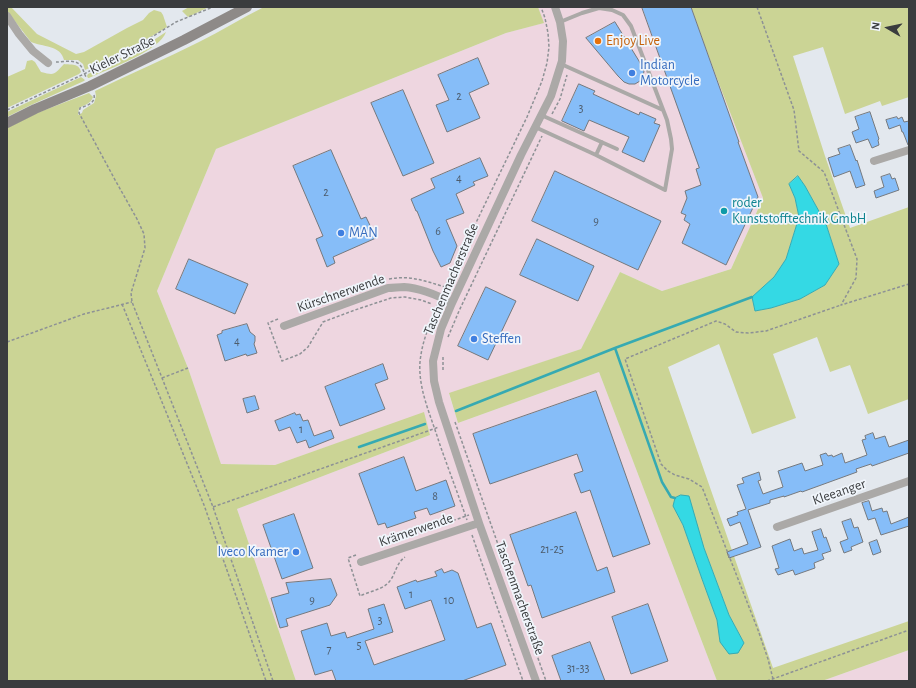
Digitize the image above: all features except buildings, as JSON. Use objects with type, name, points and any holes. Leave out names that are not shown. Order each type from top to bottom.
[{"type":"main road","name":"Kieler Straße","points":[[7,123],[35,109],[90,86],[247,7]]},
{"type":"street","name":"Taschenmacherstraße","points":[[536,681],[479,523],[446,424],[434,381],[433,361],[441,329],[452,303],[551,96],[562,60],[563,41],[560,22],[555,7]]},
{"type":"street","points":[[7,16],[33,51],[48,63]]},
{"type":"street","points":[[874,161],[909,150]]},
{"type":"street","name":"Kürschnerwende","points":[[284,326],[388,288],[403,287],[419,289],[441,297],[452,303]]},
{"type":"street","name":"Kleeanger","points":[[777,527],[909,481]]},
{"type":"street","name":"Krämerwende","points":[[361,562],[479,523]]},
{"type":"lane","points":[[535,127],[596,155],[665,190],[672,149],[671,139],[663,110],[631,26],[623,15],[612,10],[599,8],[560,22]]},
{"type":"lane","points":[[560,64],[663,110]]},
{"type":"lane","points":[[541,115],[617,149]]},
{"type":"lane","points":[[596,155],[602,142]]},
{"type":"path","points":[[7,110],[84,74],[147,40],[176,22],[213,7]]},
{"type":"path","points":[[524,681],[426,405],[421,379],[420,363],[423,344],[431,320],[527,117],[542,81],[549,48],[548,33],[541,7]]},
{"type":"path","points":[[757,7],[794,110],[799,151],[824,172],[857,259],[856,278],[841,305]]},
{"type":"path","points":[[48,63],[75,62],[80,65],[94,98],[91,104],[80,108],[80,113],[144,234],[145,248],[131,293],[132,302],[213,507],[273,681]]},
{"type":"path","points":[[550,119],[560,99],[569,68]]},
{"type":"path","points":[[447,341],[464,299],[544,132]]},
{"type":"path","points":[[773,679],[758,630],[702,487],[689,479],[675,475],[661,464],[625,359],[716,321],[725,324],[736,332],[748,333],[766,331],[841,305],[909,284]]},
{"type":"path","points":[[7,342],[84,314],[132,302]]},
{"type":"path","points":[[122,304],[204,505],[266,681]]},
{"type":"path","points":[[442,371],[444,353]]},
{"type":"path","points":[[162,378],[188,368]]},
{"type":"path","points":[[455,421],[546,681]]},
{"type":"path","points":[[213,507],[446,424]]},
{"type":"path","points":[[767,681],[909,630]]},
{"type":"shaded area","points":[[538,7],[691,7],[763,198],[731,269],[662,291],[620,272],[581,349],[449,394],[458,423],[599,372],[717,681],[296,681],[237,509],[430,435],[424,413],[275,465],[221,464],[188,368],[157,291],[216,149],[506,33],[543,23]]},
{"type":"shaded area","points":[[909,650],[909,681],[822,681]]},
{"type":"green space","points":[[7,7],[11,7],[37,34],[76,54],[84,52],[143,20],[154,10],[161,12],[167,27],[129,50],[85,70],[83,64],[78,60],[64,60],[62,55],[55,49],[31,42],[7,11]]},
{"type":"green space","points":[[189,7],[209,7],[188,17],[182,11]]},
{"type":"green space","points":[[264,7],[538,7],[544,23],[506,33],[216,149],[157,291],[188,368],[221,464],[275,465],[424,412],[430,435],[237,509],[296,681],[7,681],[7,128],[37,113],[89,93],[93,97],[92,99],[89,103],[79,108],[78,115],[94,103],[96,96],[95,91],[199,42]]},
{"type":"green space","points":[[691,7],[909,7],[909,97],[882,106],[880,101],[845,114],[823,47],[793,56],[850,228],[909,207],[909,399],[868,414],[850,365],[830,372],[817,337],[773,354],[796,418],[752,434],[719,344],[668,367],[773,668],[909,621],[909,650],[822,681],[717,681],[599,372],[458,423],[449,393],[581,349],[620,272],[662,291],[731,269],[763,198]],"holes":[[[798,176],[826,224],[839,264],[825,285],[800,299],[771,308],[755,311],[752,297],[774,277],[786,259],[799,217],[795,198],[789,184]],[[673,506],[704,548],[729,615],[744,643],[720,642],[717,620],[683,525]]]},
{"type":"green space","points":[[166,32],[162,39],[144,53],[88,78],[88,74],[143,47]]},
{"type":"green space","points":[[32,60],[41,72],[52,74],[64,64],[77,66],[81,72],[7,108],[7,77],[25,69],[27,61]]},
{"type":"green space","points":[[81,77],[85,80],[84,81],[7,117],[7,112]]},
{"type":"water","points":[[798,176],[826,224],[839,264],[825,285],[800,299],[771,308],[755,311],[752,297],[774,277],[786,259],[799,217],[795,198],[789,184]]},
{"type":"water","points":[[681,495],[689,496],[704,548],[729,615],[744,643],[738,653],[729,654],[720,642],[717,620],[683,525],[673,506],[675,498]]},
{"type":"waterway","points":[[456,411],[615,348],[752,297]]},
{"type":"waterway","points":[[615,348],[662,482],[671,497],[675,498]]},
{"type":"waterway","points":[[359,447],[425,424]]},
{"type":"place","name":"Enjoy Live","points":[[598,41]]},
{"type":"place","name":"Indian Motorcycle","points":[[632,73]]},
{"type":"place","name":"roder Kunststofftechnik GmbH","points":[[724,211]]},
{"type":"place","name":"MAN","points":[[341,233]]},
{"type":"place","name":"Steffen","points":[[474,339]]},
{"type":"place","name":"Iveco Kramer","points":[[296,552]]}]
